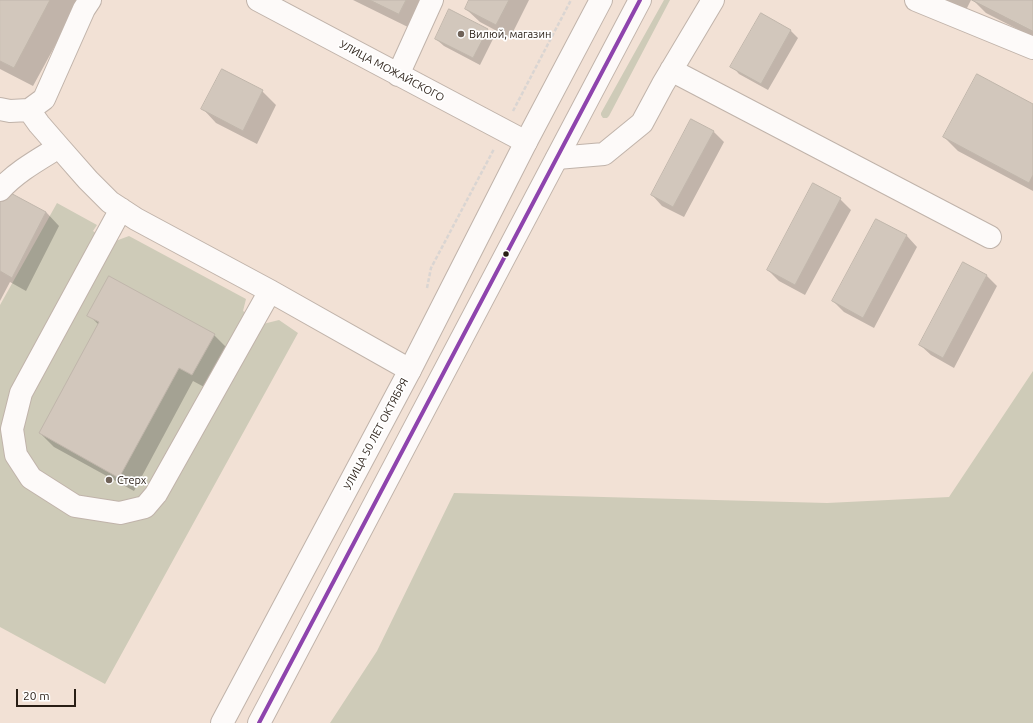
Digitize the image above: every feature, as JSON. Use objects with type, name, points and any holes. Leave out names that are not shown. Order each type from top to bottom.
[{"type":"main road","points":[[0,109],[10,111],[29,110],[44,98],[84,8],[90,0]]},
{"type":"main road","name":"УЛИЦА МОЖАЙСКОГО","points":[[258,0],[557,158]]},
{"type":"main road","points":[[398,75],[432,0]]},
{"type":"main road","points":[[526,142],[601,0]]},
{"type":"main road","points":[[259,723],[640,0]]},
{"type":"main road","points":[[557,158],[604,154],[642,123],[671,70],[713,0]]},
{"type":"main road","points":[[916,0],[1033,48]]},
{"type":"main road","points":[[671,70],[990,237]]},
{"type":"main road","points":[[29,110],[39,124],[88,180],[110,202],[121,210],[270,291],[410,370]]},
{"type":"main road","name":"УЛИЦА 50 ЛЕТ ОКТЯБРЯ","points":[[222,723],[410,370],[526,142]]},
{"type":"main road","points":[[0,190],[6,183],[27,167],[59,147]]},
{"type":"main road","points":[[121,210],[21,393],[12,429],[16,455],[32,478],[75,506],[120,513],[145,507],[156,494],[270,291]]},
{"type":"path","points":[[513,111],[571,0]]},
{"type":"shaded area","points":[[664,0],[670,0],[609,116],[607,118],[603,118],[601,113]]},
{"type":"shaded area","name":"Стерх","points":[[57,203],[97,225],[93,231],[110,243],[129,236],[246,299],[243,311],[263,324],[279,320],[298,333],[105,684],[0,627],[0,305]]},
{"type":"shaded area","points":[[1033,371],[1033,723],[330,723],[377,651],[454,493],[827,503],[949,497]]},
{"type":"building","points":[[0,0],[50,0],[14,68],[0,61]]},
{"type":"building","points":[[370,0],[406,0],[399,14]]},
{"type":"building","points":[[469,0],[509,0],[496,25],[465,9]]},
{"type":"building","points":[[972,0],[1033,0],[1033,31]]},
{"type":"building","points":[[449,9],[488,29],[473,58],[435,39]]},
{"type":"building","points":[[761,13],[791,30],[761,84],[730,67]]},
{"type":"building","points":[[222,69],[263,90],[243,131],[201,109]]},
{"type":"building","points":[[977,74],[1033,104],[1033,175],[1029,183],[943,137]]},
{"type":"building","points":[[691,119],[714,131],[673,207],[651,195]]},
{"type":"building","points":[[813,183],[841,198],[795,285],[767,270]]},
{"type":"building","points":[[5,190],[46,212],[12,278],[0,271],[0,199]]},
{"type":"building","points":[[876,219],[907,235],[863,318],[832,301]]},
{"type":"building","points":[[963,262],[987,275],[943,358],[919,345]]},
{"type":"building","points":[[109,276],[215,334],[192,375],[179,368],[119,478],[39,433],[99,322],[87,316]]},
{"type":"transit line","points":[[259,723],[640,0]]},
{"type":"place","name":"Вилюй, магазин","points":[[461,34]]},
{"type":"place","name":"Стерх","points":[[109,480]]}]
